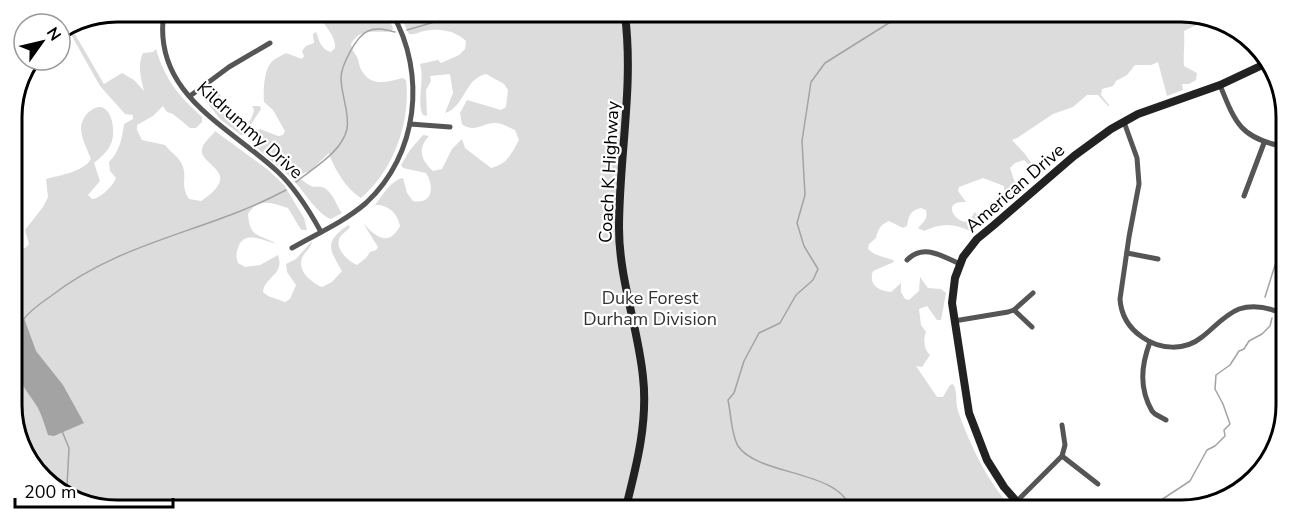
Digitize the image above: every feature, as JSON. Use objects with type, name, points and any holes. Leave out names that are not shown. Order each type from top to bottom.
[{"type":"street","name":"Kildrummy Drive","points":[[163,22],[162,34],[166,56],[178,82],[216,123],[284,178],[303,202],[321,231]]},
{"type":"street","points":[[292,248],[359,208],[372,196],[394,165],[410,124],[413,89],[411,61],[397,22]]},
{"type":"street","name":"Coach K Highway","points":[[625,22],[629,76],[620,244],[624,279],[640,359],[644,396],[642,436],[628,500]]},
{"type":"street","points":[[190,96],[229,66],[270,43]]},
{"type":"street","name":"American Drive","points":[[1014,499],[987,460],[971,421],[965,395],[954,321],[952,290],[960,264],[977,239],[1083,149],[1148,109],[1220,85],[1261,66]]},
{"type":"street","points":[[1220,85],[1237,123],[1264,143],[1276,145]]},
{"type":"street","points":[[1124,122],[1135,150],[1139,178],[1120,294],[1121,307],[1130,327],[1150,342],[1170,347],[1193,343],[1223,319],[1243,308],[1262,307],[1276,312]]},
{"type":"street","points":[[410,124],[450,127]]},
{"type":"street","points":[[1244,196],[1264,143]]},
{"type":"street","points":[[907,260],[914,253],[922,251],[960,264]]},
{"type":"street","points":[[1126,253],[1158,259]]},
{"type":"street","points":[[954,321],[1014,310],[1033,293]]},
{"type":"street","points":[[1014,310],[1032,327]]},
{"type":"street","points":[[1150,342],[1143,364],[1143,385],[1152,411],[1166,420]]},
{"type":"street","points":[[1019,499],[1062,456],[1065,445],[1062,425]]},
{"type":"street","points":[[1062,456],[1098,484]]},
{"type":"green space","points":[[324,22],[390,22],[392,31],[364,33],[355,38],[351,46],[366,76],[380,82],[402,78],[406,80],[407,96],[403,128],[398,144],[383,174],[361,198],[341,178],[329,153],[310,171],[298,175],[309,185],[324,188],[331,194],[342,213],[331,219],[314,206],[293,180],[261,152],[250,139],[260,129],[278,136],[283,135],[285,131],[273,110],[264,102],[265,77],[271,62],[286,53],[302,59],[304,56],[302,51],[306,46],[314,43],[313,34],[316,32],[321,44],[331,52],[335,48],[332,35]]},
{"type":"green space","name":"Duke Forest Durham Division","points":[[403,22],[1181,22],[1199,24],[1184,31],[1184,66],[1197,73],[1196,80],[1189,84],[1182,84],[1183,90],[1167,96],[1158,62],[1151,65],[1135,65],[1113,86],[1102,89],[1101,95],[1109,107],[1098,95],[1087,95],[1073,107],[1053,114],[1012,140],[1039,174],[1024,160],[1015,163],[1010,168],[1018,192],[1009,202],[1005,200],[1004,186],[983,178],[959,187],[958,191],[966,202],[953,205],[953,214],[966,222],[975,212],[982,219],[974,229],[970,231],[958,226],[947,225],[936,226],[924,231],[918,228],[926,216],[926,210],[921,208],[912,212],[907,226],[903,228],[889,221],[884,224],[879,229],[876,238],[869,244],[868,249],[894,262],[873,271],[873,284],[879,289],[891,292],[901,283],[901,292],[905,299],[909,300],[919,291],[920,277],[928,288],[941,289],[946,293],[941,320],[937,320],[927,306],[919,309],[921,325],[926,332],[925,347],[930,355],[922,367],[916,366],[937,397],[943,397],[953,384],[958,411],[974,450],[1004,499],[118,500],[99,498],[76,490],[55,476],[32,446],[24,423],[22,404],[23,249],[29,244],[25,230],[48,197],[46,179],[77,170],[91,159],[81,132],[86,115],[99,107],[104,109],[113,126],[111,145],[94,163],[100,181],[88,195],[92,199],[103,194],[116,178],[110,171],[109,162],[118,149],[124,124],[133,119],[133,115],[125,114],[100,86],[72,34],[74,33],[104,84],[122,73],[134,80],[144,91],[140,72],[141,58],[143,53],[153,52],[156,49],[168,79],[186,102],[202,117],[202,122],[196,128],[190,128],[167,112],[163,106],[153,116],[137,125],[137,130],[142,140],[165,145],[180,160],[184,172],[184,186],[189,199],[201,201],[214,191],[220,182],[220,175],[202,153],[204,144],[215,131],[267,169],[284,185],[304,218],[307,230],[300,228],[288,208],[271,203],[261,203],[248,214],[251,228],[257,235],[276,244],[254,238],[244,239],[236,256],[238,263],[245,267],[260,265],[278,255],[279,267],[267,282],[263,292],[285,302],[290,299],[296,285],[287,272],[286,264],[296,259],[312,241],[301,263],[303,272],[314,283],[322,287],[332,282],[342,271],[331,245],[335,236],[348,225],[350,227],[340,237],[339,246],[346,258],[357,265],[378,247],[363,223],[382,238],[391,237],[400,226],[392,211],[384,206],[375,205],[391,185],[403,178],[407,193],[413,201],[419,202],[428,198],[431,189],[426,173],[403,168],[401,165],[423,135],[429,136],[423,145],[423,159],[433,171],[442,169],[452,149],[462,139],[465,148],[491,168],[505,161],[519,140],[515,130],[501,124],[492,123],[471,128],[462,124],[460,113],[467,100],[501,110],[506,107],[508,90],[504,84],[486,74],[473,81],[457,105],[445,113],[453,93],[450,74],[430,76],[431,81],[426,90],[427,116],[423,115],[420,104],[422,77],[420,64],[438,60],[441,63],[459,55],[465,49],[466,41],[456,34],[441,30],[409,34]]},
{"type":"green space","points":[[220,94],[221,97],[217,104],[241,127],[249,122],[254,110],[252,106],[260,106],[261,109],[244,135],[220,119],[202,96]]},
{"type":"shaded area","points":[[22,318],[36,351],[63,385],[84,423],[54,436],[48,435],[39,411],[22,383]]},
{"type":"waterway","points":[[407,30],[434,22]]},
{"type":"waterway","points":[[845,499],[831,486],[762,463],[748,456],[736,441],[728,400],[734,393],[744,361],[759,333],[780,323],[796,295],[813,280],[818,269],[804,246],[797,223],[805,195],[802,141],[811,82],[825,63],[890,22]]},
{"type":"waterway","points":[[296,182],[326,159],[344,137],[347,117],[341,78],[354,45],[363,34],[371,30],[382,29],[395,32]]},
{"type":"waterway","points":[[23,320],[51,296],[107,262],[286,190]]},
{"type":"waterway","points":[[1265,297],[1276,262]]},
{"type":"waterway","points":[[1163,499],[1190,481],[1207,450],[1225,436],[1224,430],[1230,424],[1215,389],[1216,375],[1230,365],[1249,341],[1262,334],[1270,326],[1272,318]]},
{"type":"waterway","points":[[62,431],[69,448],[67,484]]}]
